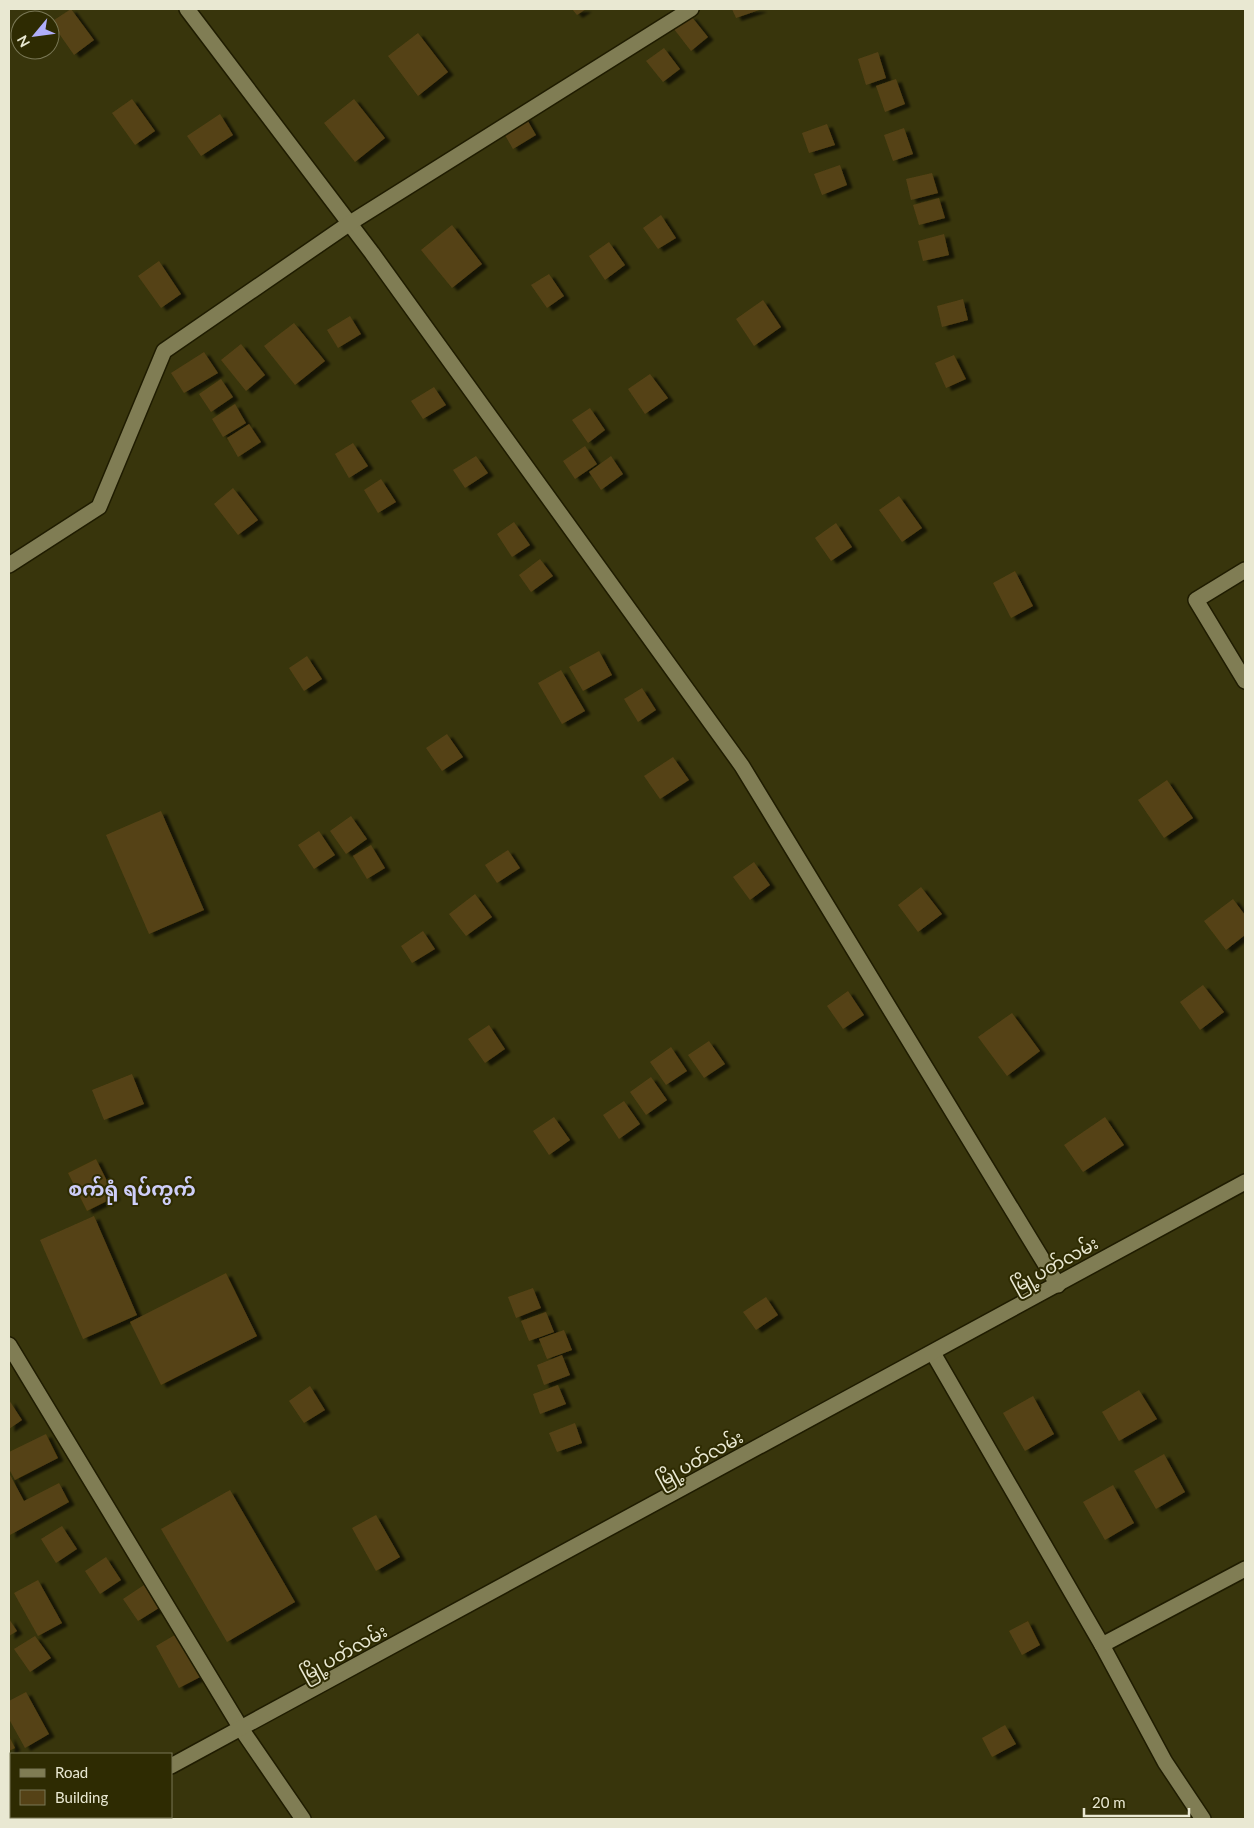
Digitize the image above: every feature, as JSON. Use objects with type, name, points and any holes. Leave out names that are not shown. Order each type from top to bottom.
[{"type":"street","points":[[187,9],[350,223],[742,766],[1058,1285]]},
{"type":"street","points":[[9,565],[99,507],[164,351],[350,223],[691,9]]},
{"type":"street","points":[[1245,570],[1196,600],[1245,681]]},
{"type":"street","name":"မြို့ပတ်လမ်း","points":[[172,1765],[242,1730],[1245,1182]]},
{"type":"street","points":[[9,1345],[242,1730],[303,1819]]},
{"type":"street","points":[[933,1353],[1102,1645],[1165,1762],[1204,1819]]},
{"type":"street","points":[[1102,1645],[1245,1569]]},
{"type":"building","points":[[71,9],[94,40],[74,55],[60,35],[60,16]]},
{"type":"building","points":[[572,9],[586,9],[577,15]]},
{"type":"building","points":[[732,9],[762,9],[736,18]]},
{"type":"building","points":[[691,16],[708,37],[691,51],[674,29]]},
{"type":"building","points":[[418,33],[448,72],[418,96],[388,56]]},
{"type":"building","points":[[664,48],[680,69],[663,82],[646,61]]},
{"type":"building","points":[[878,52],[886,78],[866,85],[858,59]]},
{"type":"building","points":[[896,79],[905,104],[885,112],[876,86]]},
{"type":"building","points":[[132,99],[155,131],[135,145],[112,113]]},
{"type":"building","points":[[354,99],[385,138],[355,162],[324,123]]},
{"type":"building","points":[[220,114],[233,135],[201,156],[187,136]]},
{"type":"building","points":[[525,116],[536,135],[513,149],[502,130]]},
{"type":"building","points":[[827,124],[835,145],[809,153],[802,133]]},
{"type":"building","points":[[904,128],[913,154],[893,161],[884,135]]},
{"type":"building","points":[[840,165],[847,185],[822,195],[814,174]]},
{"type":"building","points":[[932,173],[938,193],[911,200],[906,179]]},
{"type":"building","points":[[939,198],[945,218],[919,225],[913,205]]},
{"type":"building","points":[[661,215],[676,238],[658,249],[643,228]]},
{"type":"building","points":[[452,225],[482,264],[452,288],[421,250]]},
{"type":"building","points":[[944,234],[949,255],[923,261],[918,241]]},
{"type":"building","points":[[609,242],[625,265],[605,280],[589,256]]},
{"type":"building","points":[[159,261],[181,294],[161,308],[138,276]]},
{"type":"building","points":[[549,274],[564,296],[547,308],[531,285]]},
{"type":"building","points":[[963,299],[968,320],[942,327],[937,306]]},
{"type":"building","points":[[763,300],[781,327],[754,346],[736,319]]},
{"type":"building","points":[[350,316],[361,334],[338,348],[327,330]]},
{"type":"building","points":[[294,323],[325,361],[295,385],[264,346]]},
{"type":"building","points":[[241,344],[265,375],[246,391],[221,360]]},
{"type":"building","points":[[204,352],[218,373],[184,393],[171,373]]},
{"type":"building","points":[[954,355],[966,379],[946,388],[935,363]]},
{"type":"building","points":[[650,374],[668,398],[645,414],[628,389]]},
{"type":"building","points":[[221,379],[233,397],[211,412],[199,394]]},
{"type":"building","points":[[434,387],[446,405],[423,419],[411,401]]},
{"type":"building","points":[[235,404],[246,423],[223,437],[212,419]]},
{"type":"building","points":[[590,408],[605,430],[588,443],[572,420]]},
{"type":"building","points":[[249,424],[261,442],[238,457],[227,438]]},
{"type":"building","points":[[353,443],[368,466],[349,478],[335,454]]},
{"type":"building","points":[[585,446],[597,464],[575,479],[563,461]]},
{"type":"building","points":[[476,456],[488,473],[465,488],[453,470]]},
{"type":"building","points":[[611,456],[623,474],[601,490],[589,472]]},
{"type":"building","points":[[381,479],[396,502],[378,513],[364,490]]},
{"type":"building","points":[[233,488],[258,520],[238,535],[214,504]]},
{"type":"building","points":[[899,496],[922,528],[902,542],[879,510]]},
{"type":"building","points":[[514,522],[530,545],[512,557],[497,534]]},
{"type":"building","points":[[836,523],[852,547],[831,561],[815,538]]},
{"type":"building","points":[[540,559],[553,576],[531,592],[519,575]]},
{"type":"building","points":[[1015,571],[1033,606],[1011,618],[993,583]]},
{"type":"building","points":[[599,651],[612,675],[583,691],[569,667]]},
{"type":"building","points":[[307,656],[322,679],[304,691],[289,668]]},
{"type":"building","points":[[561,670],[585,711],[562,724],[538,683]]},
{"type":"building","points":[[642,688],[656,710],[638,722],[624,699]]},
{"type":"building","points":[[447,734],[463,757],[442,771],[426,748]]},
{"type":"building","points":[[673,757],[689,780],[660,799],[644,776]]},
{"type":"building","points":[[1167,780],[1193,818],[1164,838],[1138,800]]},
{"type":"building","points":[[161,811],[204,910],[149,934],[106,835]]},
{"type":"building","points":[[351,816],[367,839],[346,854],[330,831]]},
{"type":"building","points":[[319,831],[335,855],[314,869],[298,845]]},
{"type":"building","points":[[371,845],[385,868],[367,879],[353,856]]},
{"type":"building","points":[[508,850],[520,868],[497,883],[485,865]]},
{"type":"building","points":[[754,862],[770,885],[750,900],[733,877]]},
{"type":"building","points":[[921,887],[942,914],[918,932],[898,905]]},
{"type":"building","points":[[475,894],[492,917],[466,936],[449,914]]},
{"type":"building","points":[[1233,899],[1245,915],[1245,935],[1226,950],[1204,921]]},
{"type":"building","points":[[423,931],[435,949],[412,963],[401,946]]},
{"type":"building","points":[[1203,985],[1224,1012],[1200,1030],[1180,1002]]},
{"type":"building","points":[[848,991],[864,1015],[843,1029],[827,1006]]},
{"type":"building","points":[[1012,1013],[1040,1051],[1007,1076],[978,1037]]},
{"type":"building","points":[[489,1025],[505,1049],[485,1063],[468,1039]]},
{"type":"building","points":[[709,1041],[725,1064],[704,1078],[688,1055]]},
{"type":"building","points":[[671,1047],[687,1071],[666,1085],[650,1062]]},
{"type":"building","points":[[132,1074],[144,1104],[104,1120],[92,1090]]},
{"type":"building","points":[[651,1077],[667,1100],[646,1115],[630,1092]]},
{"type":"building","points":[[624,1101],[640,1124],[619,1139],[603,1115]]},
{"type":"building","points":[[554,1117],[570,1140],[549,1155],[533,1131]]},
{"type":"building","points":[[1105,1117],[1124,1145],[1083,1172],[1064,1145]]},
{"type":"building","points":[[96,1159],[115,1197],[87,1211],[68,1173]]},
{"type":"building","points":[[94,1216],[137,1315],[83,1339],[40,1240]]},
{"type":"building","points":[[226,1273],[257,1336],[161,1385],[130,1322]]},
{"type":"building","points":[[533,1288],[541,1308],[516,1318],[508,1297]]},
{"type":"building","points":[[766,1297],[778,1315],[756,1330],[743,1312]]},
{"type":"building","points":[[546,1312],[554,1332],[529,1341],[521,1321]]},
{"type":"building","points":[[564,1330],[572,1350],[547,1359],[539,1339]]},
{"type":"building","points":[[562,1355],[570,1375],[544,1385],[537,1365]]},
{"type":"building","points":[[558,1385],[566,1404],[540,1414],[533,1394]]},
{"type":"building","points":[[310,1386],[325,1410],[304,1423],[289,1401]]},
{"type":"building","points":[[1139,1390],[1157,1419],[1119,1441],[1102,1412]]},
{"type":"building","points":[[1033,1396],[1054,1434],[1025,1451],[1003,1413]]},
{"type":"building","points":[[9,1400],[22,1420],[9,1429]]},
{"type":"building","points":[[575,1423],[582,1443],[557,1452],[549,1433]]},
{"type":"building","points":[[46,1434],[58,1458],[15,1480],[9,1469],[9,1452]]},
{"type":"building","points":[[1164,1454],[1185,1492],[1156,1509],[1134,1471]]},
{"type":"building","points":[[9,1473],[24,1501],[59,1483],[69,1502],[10,1535]]},
{"type":"building","points":[[1113,1485],[1134,1523],[1105,1540],[1083,1502]]},
{"type":"building","points":[[230,1490],[295,1602],[227,1642],[161,1529]]},
{"type":"building","points":[[376,1515],[400,1557],[376,1571],[352,1528]]},
{"type":"building","points":[[62,1526],[77,1549],[56,1563],[41,1539]]},
{"type":"building","points":[[106,1557],[121,1580],[100,1594],[85,1571]]},
{"type":"building","points":[[38,1580],[62,1623],[38,1636],[14,1593]]},
{"type":"building","points":[[144,1585],[159,1608],[138,1621],[123,1599]]},
{"type":"building","points":[[9,1619],[17,1631],[9,1636]]},
{"type":"building","points":[[1028,1621],[1040,1645],[1022,1655],[1009,1631]]},
{"type":"building","points":[[180,1632],[204,1675],[179,1688],[156,1646]]},
{"type":"building","points":[[35,1636],[51,1658],[30,1672],[14,1649]]},
{"type":"building","points":[[26,1692],[49,1734],[25,1748],[9,1719],[9,1701]]},
{"type":"building","points":[[1005,1725],[1016,1744],[992,1757],[982,1738]]},
{"type":"building","points":[[9,1736],[15,1748],[9,1751]]},
{"type":"district","name":"စက်ရုံ ရပ်ကွက်","points":[[132,1189]]}]
